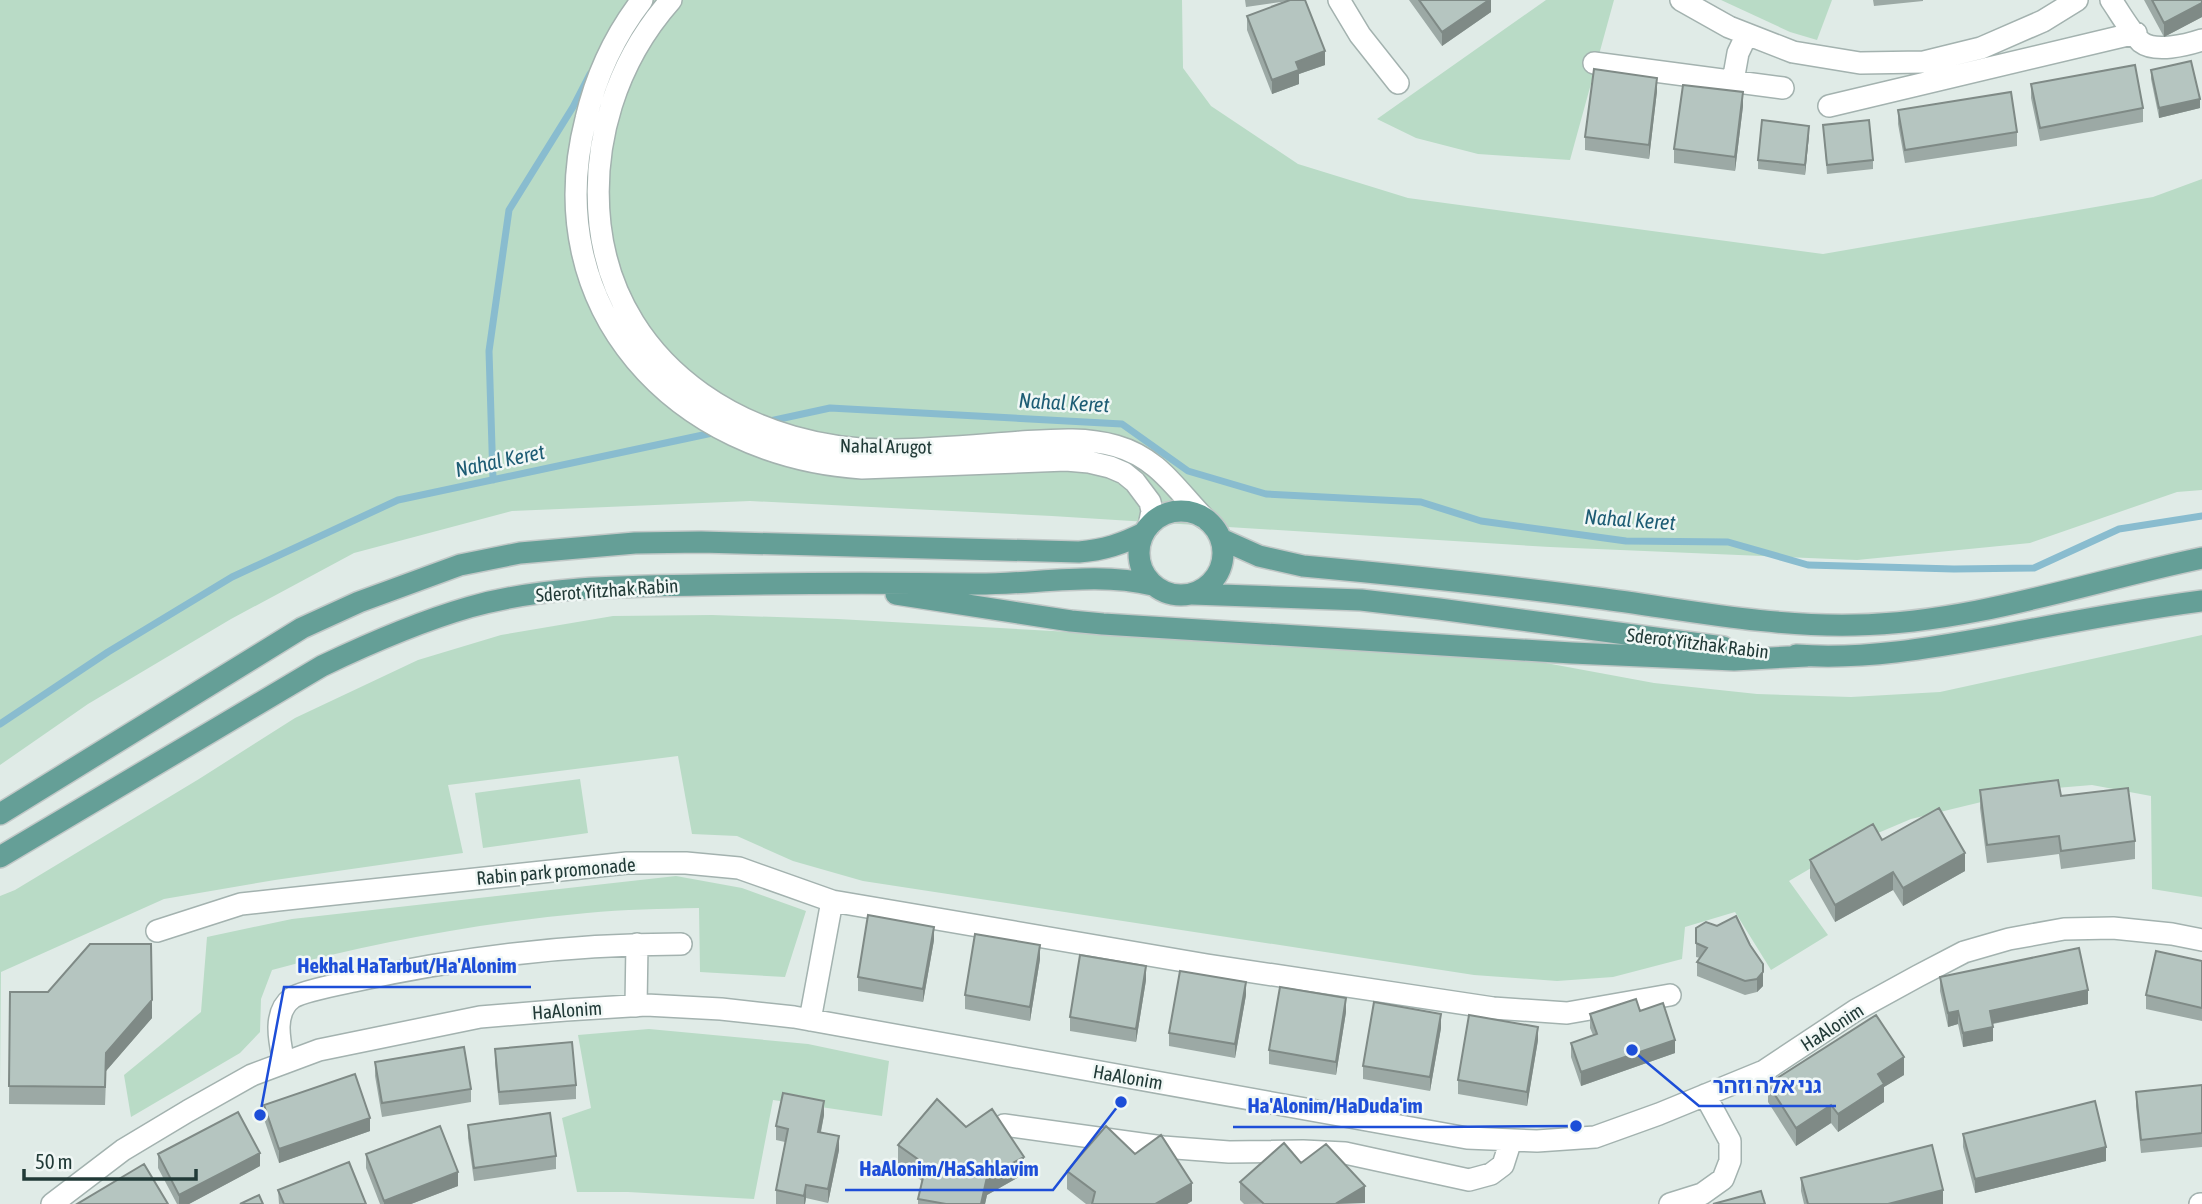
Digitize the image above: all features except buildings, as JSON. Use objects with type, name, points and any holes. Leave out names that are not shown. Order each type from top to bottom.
[{"type":"main road","points":[[0,814],[302,628],[359,601],[460,565],[520,553],[635,542],[1101,551],[1119,545],[1146,529],[1164,514],[1178,511],[1192,512],[1204,518],[1214,527],[1221,539],[1223,560],[1215,579],[1205,589],[1179,596],[1165,593],[1153,585],[1144,574],[1139,561],[1139,547],[1146,529]]},
{"type":"main road","name":"Sderot Yitzhak Rabin","points":[[1221,539],[1259,556],[1303,566],[1597,598],[1759,622],[1805,625],[1900,623],[1952,616],[2202,558]]},
{"type":"main road","name":"Sderot Yitzhak Rabin","points":[[0,857],[322,666],[376,640],[471,607],[527,595],[580,589],[779,583],[986,584],[1119,580],[1153,585]]},
{"type":"main road","points":[[779,583],[870,591],[1103,624],[1572,653],[1734,660],[1807,656]]},
{"type":"main road","name":"Sderot Yitzhak Rabin","points":[[1192,594],[1372,601],[1761,653],[1807,656],[1911,651],[2202,601]]},
{"type":"street","name":"Nahal Arugot","points":[[642,0],[613,44],[590,100],[576,164],[575,197],[578,228],[592,290],[604,316],[639,365],[677,400],[709,422],[747,441],[799,460],[829,466],[862,468],[1066,460],[1110,467],[1135,482],[1150,502],[1152,511],[1146,529]]},
{"type":"street","name":"Nahal Arugot","points":[[671,0],[638,44],[610,105],[600,156],[599,211],[607,263],[621,299],[640,331],[680,377],[701,394],[748,421],[791,437],[843,448],[896,450],[1062,440],[1117,446],[1151,462],[1163,471],[1204,518]]},
{"type":"street","points":[[1339,0],[1360,35],[1398,83]]},
{"type":"street","points":[[1682,0],[1729,27],[1793,52],[1860,63],[1924,62],[1982,48],[2043,21],[2077,0]]},
{"type":"street","points":[[2111,0],[2143,43],[2159,48],[2202,40]]},
{"type":"street","points":[[1829,106],[2136,33]]},
{"type":"street","points":[[1733,81],[1738,53],[1747,34]]},
{"type":"street","points":[[1594,63],[1783,88]]},
{"type":"street","name":"Rabin park promonade","points":[[158,930],[241,904],[627,863],[686,863],[739,868],[832,901],[1229,968],[1493,1007],[1567,1013],[1670,995]]},
{"type":"street","points":[[810,1020],[832,901]]},
{"type":"street","name":"HaAlonim","points":[[52,1204],[123,1150],[252,1076],[319,1050],[480,1017],[636,1006],[721,1009],[810,1020],[1454,1136],[1537,1141],[1595,1137],[1764,1071],[1856,1010],[1964,952],[2009,939],[2064,929],[2113,928],[2172,933],[2202,940]]},
{"type":"street","points":[[284,1063],[278,1037],[282,1011],[293,998],[329,987],[414,968],[512,953],[636,944],[681,944]]},
{"type":"street","points":[[636,944],[636,1006]]},
{"type":"street","points":[[1670,1204],[1702,1194],[1723,1179],[1730,1161],[1730,1141],[1704,1095]]},
{"type":"street","points":[[1004,1125],[1163,1147],[1216,1151],[1303,1150],[1345,1153],[1469,1180],[1490,1174],[1503,1165],[1511,1140]]},
{"type":"green space","points":[[0,0],[1182,0],[1183,68],[1211,106],[1298,164],[1408,198],[1823,254],[2153,197],[2202,179],[2202,490],[2177,492],[2030,543],[1857,560],[1550,547],[1052,516],[750,501],[512,511],[354,553],[231,619],[88,704],[0,765]]},
{"type":"green space","points":[[1546,0],[1614,0],[1570,160],[1478,154],[1416,138],[1377,119]]},
{"type":"green space","points":[[1721,0],[1832,0],[1817,40],[1790,32]]},
{"type":"green space","points":[[712,615],[838,619],[1396,650],[1535,661],[1654,683],[1757,694],[1851,697],[1940,692],[2202,635],[2202,897],[2152,889],[2151,796],[2092,785],[2031,790],[1911,819],[1852,844],[1789,881],[1828,935],[1771,970],[1735,912],[1685,927],[1682,959],[1613,977],[1557,981],[1474,975],[863,881],[793,861],[737,836],[692,834],[678,756],[448,785],[463,853],[164,899],[1,972],[0,1085],[0,896],[15,890],[199,779],[295,718],[418,660],[501,635],[613,616]]},
{"type":"green space","points":[[580,779],[588,833],[483,848],[475,793]]},
{"type":"green space","points":[[676,876],[742,888],[806,911],[785,977],[700,972],[699,908],[547,917],[389,942],[272,970],[261,999],[260,1032],[240,1053],[131,1117],[124,1075],[201,1012],[207,937],[292,919]]},
{"type":"green space","points":[[649,1029],[808,1044],[889,1061],[882,1116],[773,1100],[754,1199],[577,1192],[562,1118],[591,1108],[578,1035]]},
{"type":"waterway","points":[[493,480],[489,351],[509,210],[573,107],[590,74]]},
{"type":"waterway","name":"Nahal Keret","points":[[770,421],[830,408],[1122,424],[1188,471],[1266,494],[1421,502],[1481,521],[1626,541],[1728,542],[1808,565],[2034,568],[2119,529],[2202,516]]},
{"type":"waterway","name":"Nahal Keret","points":[[0,724],[108,652],[232,577],[398,500],[717,432]]},
{"type":"place","name":"גני אלה וזהר","points":[[1632,1050]]},
{"type":"place","name":"HaAlonim/HaSahlavim","points":[[1121,1102]]},
{"type":"place","name":"Hekhal HaTarbut/Ha'Alonim","points":[[260,1115]]},
{"type":"place","name":"Ha'Alonim/HaDuda'im","points":[[1576,1126]]}]
